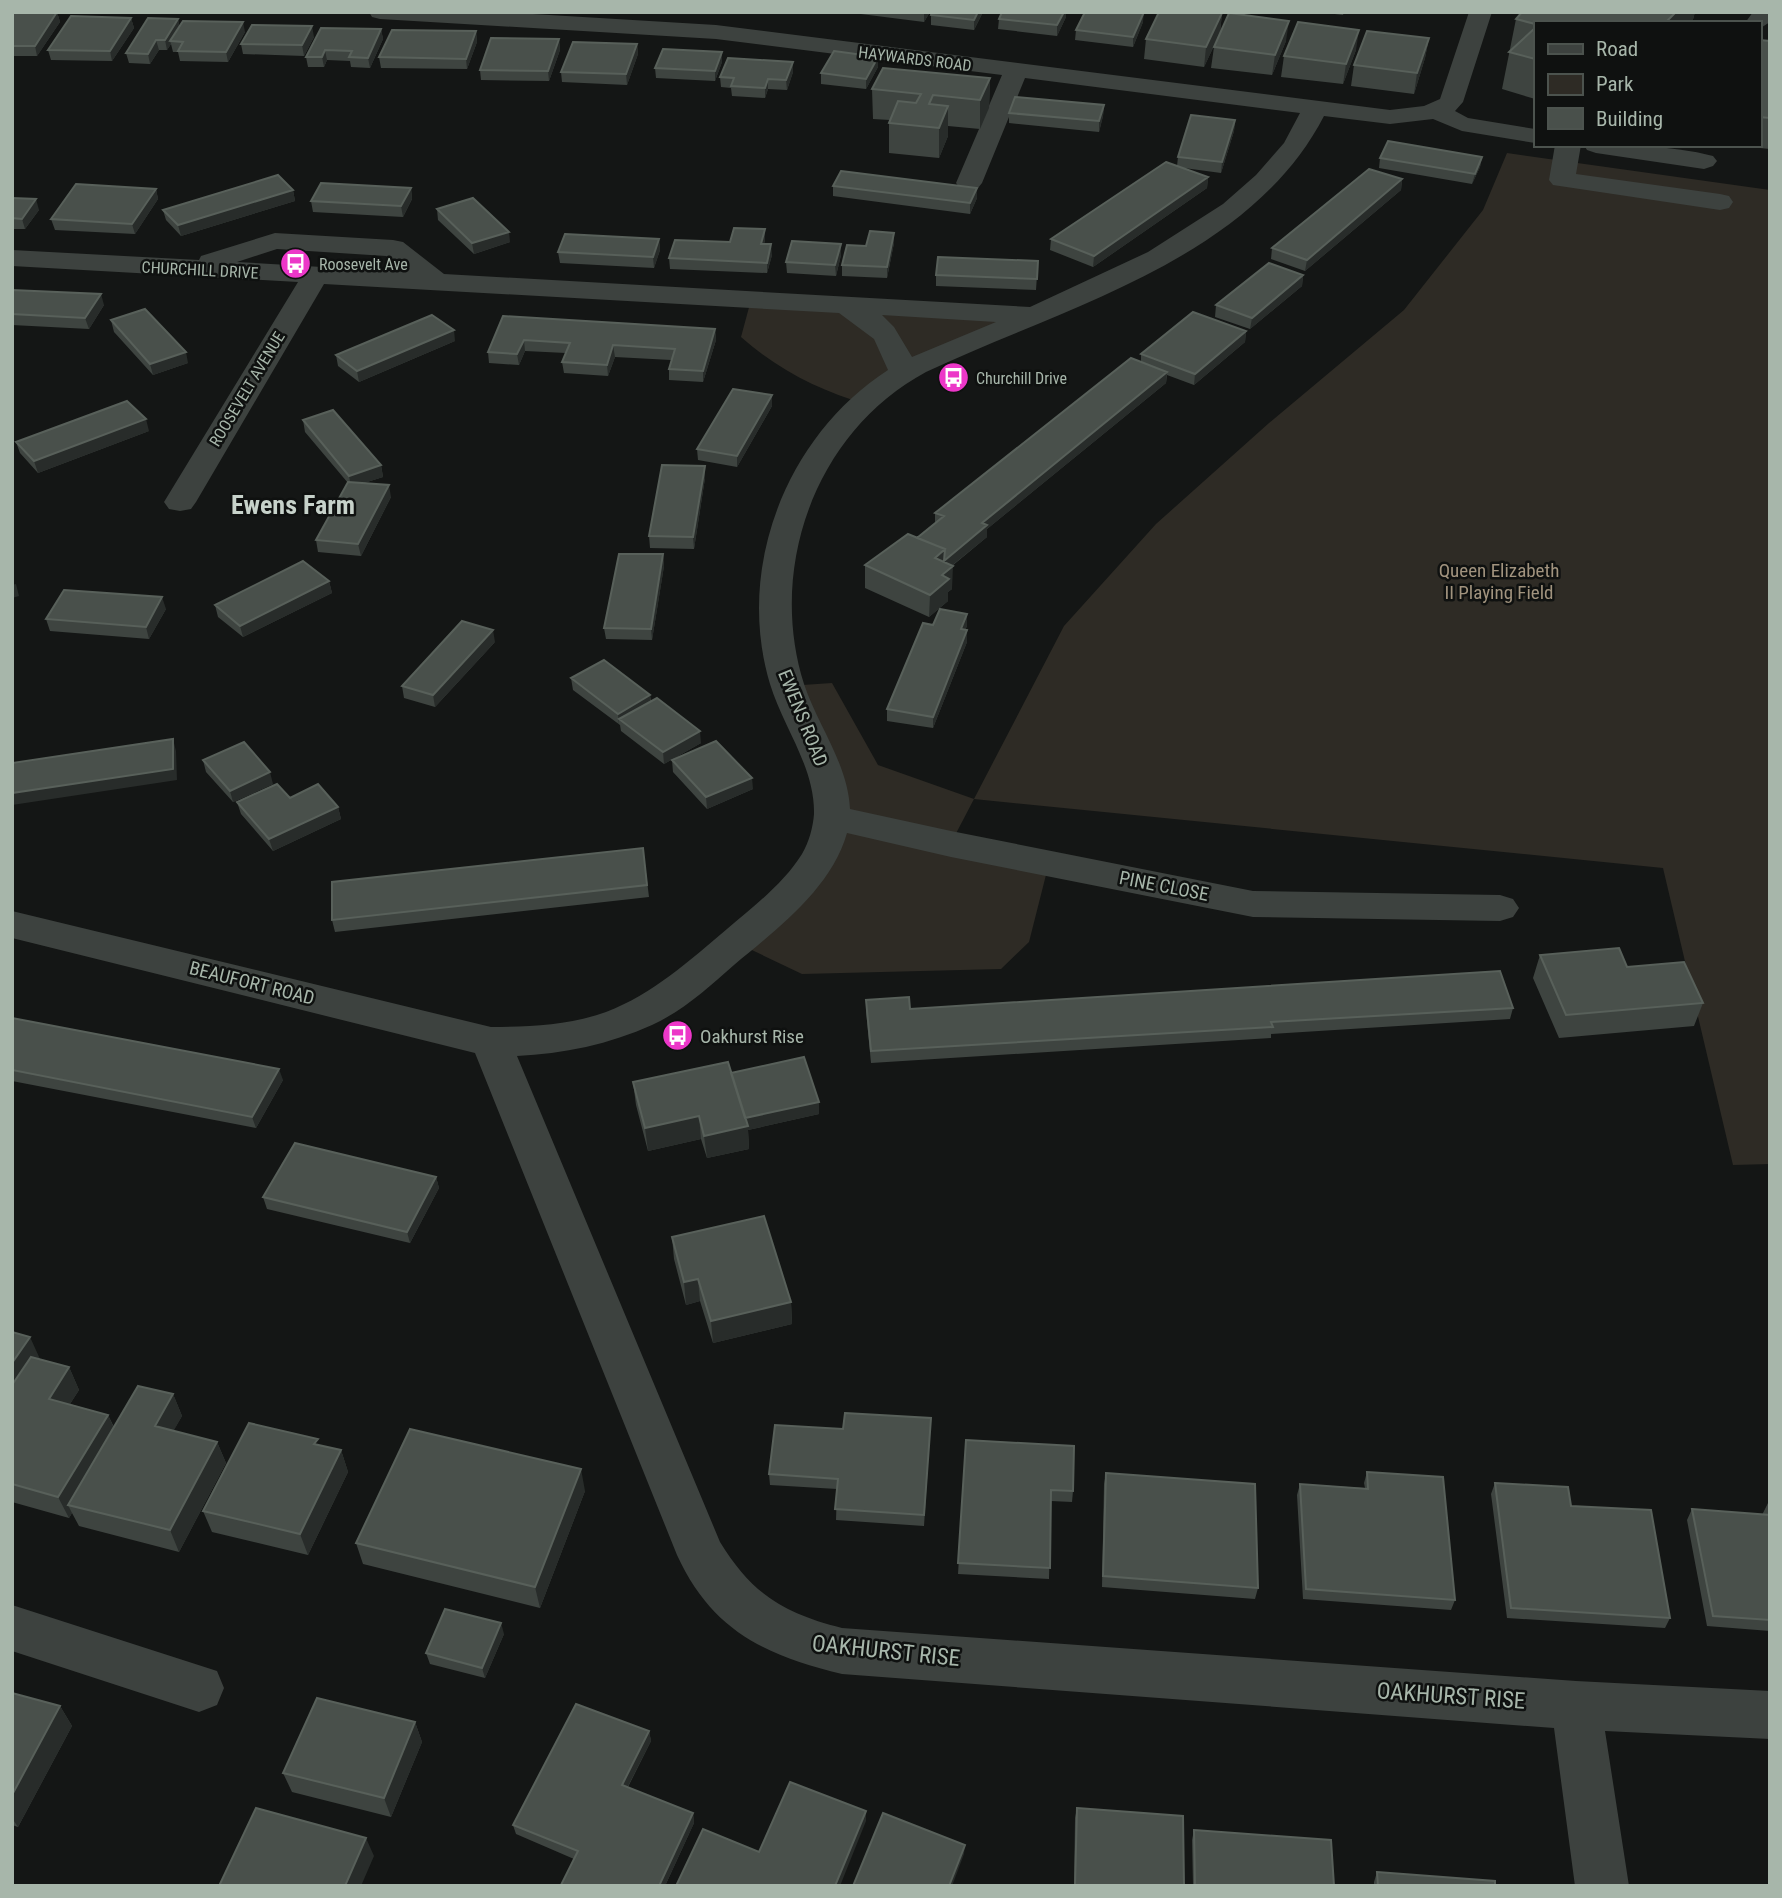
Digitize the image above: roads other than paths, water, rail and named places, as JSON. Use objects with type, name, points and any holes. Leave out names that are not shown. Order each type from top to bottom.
[{"type":"street","name":"HAYWARDS ROAD","points":[[380,12],[716,32],[1390,117],[1441,108]]},
{"type":"street","points":[[716,32],[744,12]]},
{"type":"street","points":[[1481,12],[1457,89],[1441,108],[1462,124],[1534,136]]},
{"type":"street","points":[[969,183],[1016,70]]},
{"type":"street","points":[[1035,315],[1132,271],[1195,234],[1226,212],[1277,167],[1296,144],[1315,109]]},
{"type":"street","points":[[1568,147],[1562,180],[1720,202]]},
{"type":"street","points":[[1610,147],[1704,161]]},
{"type":"street","points":[[187,269],[275,241],[393,248],[438,283]]},
{"type":"street","name":"CHURCHILL DRIVE","points":[[12,258],[1035,315]]},
{"type":"street","name":"ROOSEVELT AVENUE","points":[[180,502],[315,276]]},
{"type":"street","name":"CHURCHILL DRIVE","points":[[848,306],[873,321],[892,339],[904,373]]},
{"type":"street","name":"EWENS ROAD","points":[[491,1042],[556,1039],[588,1032],[646,1011],[672,996],[798,884],[820,856],[833,817],[828,778],[791,698],[780,661],[774,624],[773,589],[777,555],[796,500],[818,459],[866,404],[904,373],[1035,315]]},
{"type":"street","name":"PINE CLOSE","points":[[833,817],[951,844],[1253,904],[1500,908]]},
{"type":"street","name":"BEAUFORT ROAD","points":[[12,924],[491,1042]]},
{"type":"street","name":"OAKHURST RISE","points":[[491,1042],[701,1556],[723,1590],[737,1605],[763,1624],[800,1642],[842,1651],[1576,1705],[1770,1715]]},
{"type":"street","points":[[12,1628],[199,1688]]},
{"type":"street","points":[[1576,1705],[1602,1886]]},
{"type":"place","name":"Roosevelt Ave","points":[[296,264]]},
{"type":"place","name":"Churchill Drive","points":[[953,378]]},
{"type":"place","name":"Oakhurst Rise","points":[[677,1036]]},
{"type":"district","name":"Ewens Farm","points":[[293,505]]},
{"type":"park label","name":"Queen Elizabeth II Playing Field","points":[[1499,581]]}]
